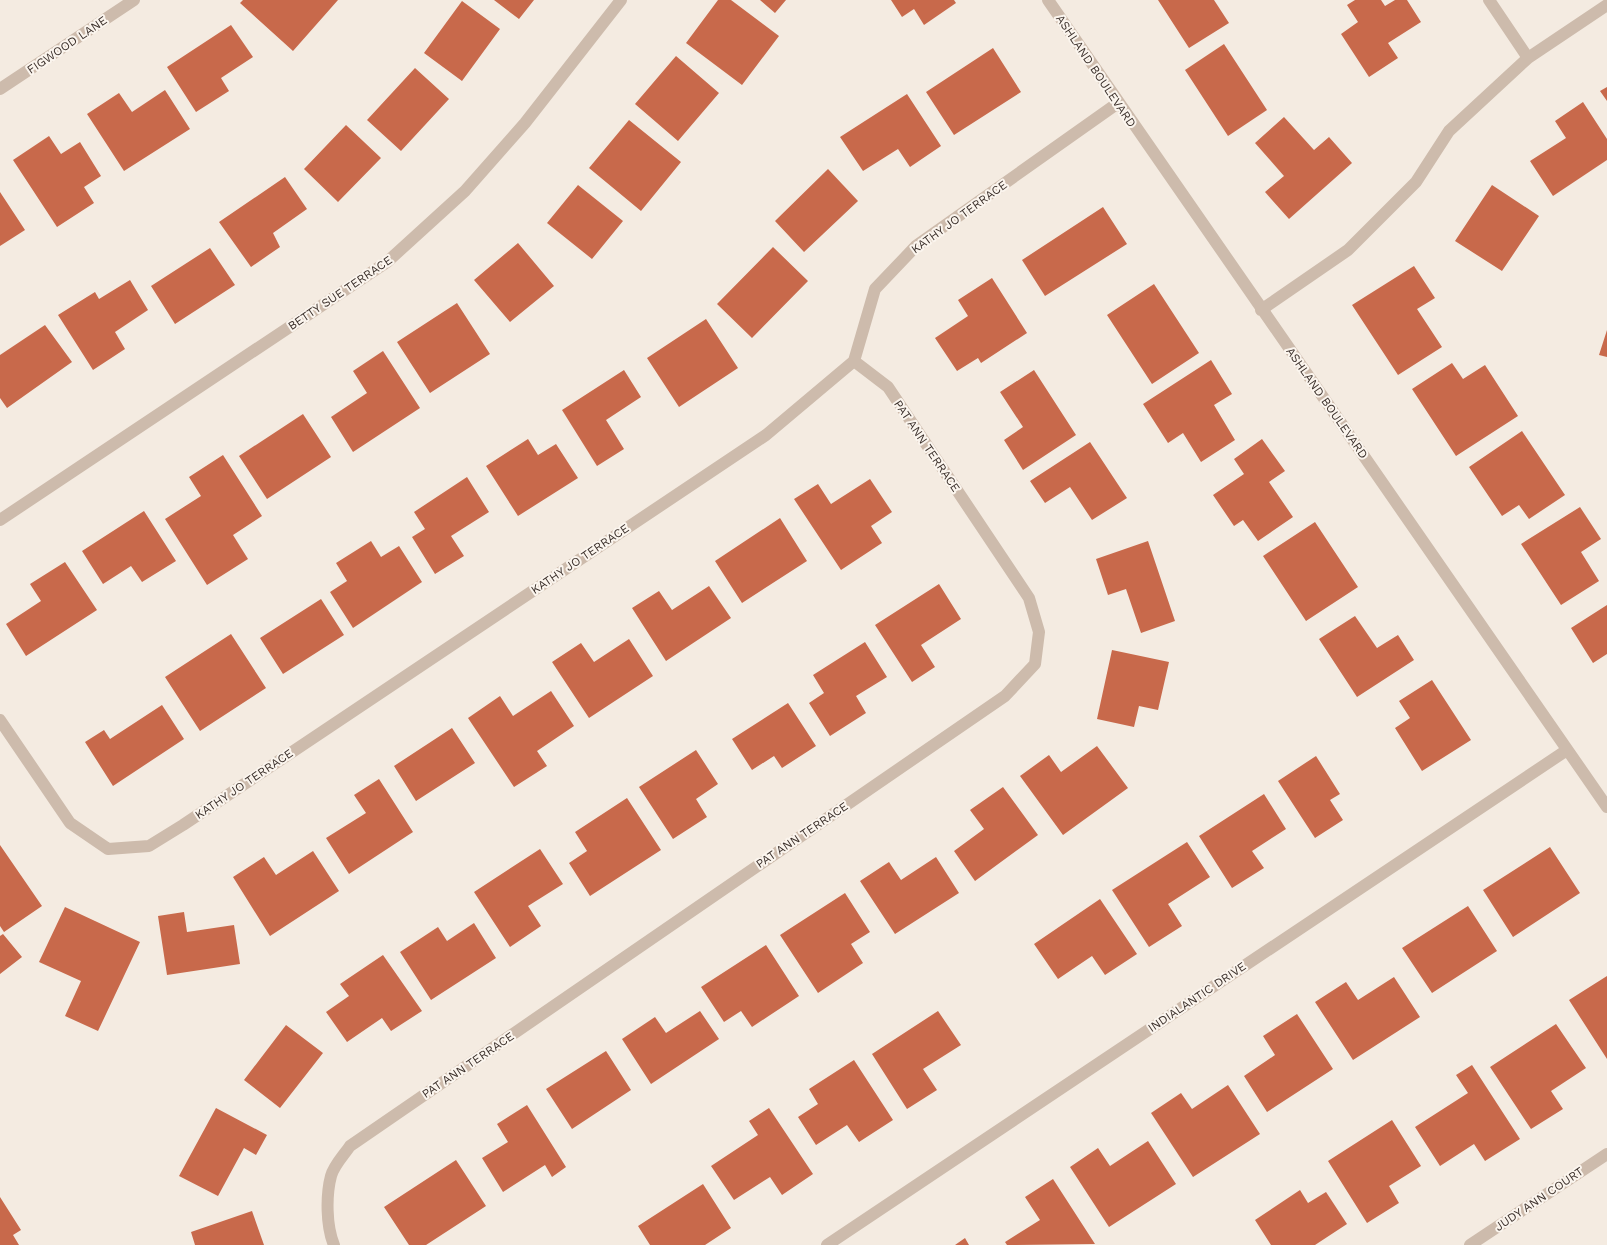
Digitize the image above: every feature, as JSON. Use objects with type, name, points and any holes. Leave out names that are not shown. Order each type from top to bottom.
[{"type":"street","name":"FIGWOOD LANE","points":[[0,89],[134,0]]},
{"type":"street","name":"BETTY SUE TERRACE","points":[[0,520],[387,262],[465,191],[525,123],[621,0]]},
{"type":"street","name":"ASHLAND BOULEVARD","points":[[1048,0],[1607,807]]},
{"type":"street","points":[[1489,0],[1528,58]]},
{"type":"street","points":[[1262,310],[1348,250],[1416,182],[1449,131],[1528,58],[1607,5]]},
{"type":"street","name":"KATHY JO TERRACE","points":[[2,724],[70,823],[108,849],[149,846],[766,435],[854,361],[875,289],[916,246],[1118,103]]},
{"type":"street","name":"PAT ANN TERRACE","points":[[334,1245],[331,1237],[327,1206],[332,1174],[350,1146],[1005,696],[1034,664],[1039,632],[1029,598],[888,387],[854,361]]},
{"type":"street","name":"INDIALANTIC DRIVE","points":[[827,1245],[1567,750]]},
{"type":"street","name":"JUDY ANN COURT","points":[[1470,1245],[1607,1154]]},
{"type":"building","points":[[243,0],[338,0],[293,51],[240,3]]},
{"type":"building","points":[[494,0],[534,0],[519,19]]},
{"type":"building","points":[[718,0],[731,0],[779,36],[742,85],[686,43]]},
{"type":"building","points":[[760,0],[786,0],[775,13]]},
{"type":"building","points":[[891,0],[954,0],[956,3],[924,25],[914,9],[902,17]]},
{"type":"building","points":[[1158,0],[1214,0],[1229,23],[1189,48]]},
{"type":"building","points":[[1355,0],[1381,0],[1385,6],[1395,0],[1407,0],[1421,22],[1388,43],[1398,58],[1369,77],[1341,34],[1358,22],[1347,5]]},
{"type":"building","points":[[462,1],[500,29],[462,81],[424,53]]},
{"type":"building","points":[[231,25],[253,57],[221,78],[229,91],[196,112],[167,67]]},
{"type":"building","points":[[1224,44],[1267,110],[1228,136],[1185,70]]},
{"type":"building","points":[[993,48],[1021,92],[954,135],[926,92]]},
{"type":"building","points":[[676,56],[719,93],[678,141],[635,104]]},
{"type":"building","points":[[415,68],[449,99],[401,151],[367,120]]},
{"type":"building","points":[[1607,87],[1607,101],[1600,91]]},
{"type":"building","points":[[165,90],[190,129],[124,171],[87,114],[119,93],[132,112]]},
{"type":"building","points":[[907,94],[941,146],[910,167],[898,149],[863,171],[840,137]]},
{"type":"building","points":[[1583,102],[1607,139],[1607,160],[1553,196],[1530,161],[1566,138],[1555,121]]},
{"type":"building","points":[[1284,117],[1314,150],[1329,137],[1352,163],[1289,219],[1265,192],[1284,176],[1255,143]]},
{"type":"building","points":[[629,120],[681,162],[641,211],[589,168]]},
{"type":"building","points":[[346,125],[381,158],[338,202],[304,169]]},
{"type":"building","points":[[49,136],[61,154],[80,142],[101,176],[84,187],[94,203],[57,227],[13,160]]},
{"type":"building","points":[[828,169],[858,201],[804,252],[775,221]]},
{"type":"building","points":[[285,177],[307,209],[273,233],[280,247],[251,267],[219,222]]},
{"type":"building","points":[[578,185],[623,221],[592,259],[547,223]]},
{"type":"building","points":[[1492,185],[1539,216],[1502,271],[1455,241]]},
{"type":"building","points":[[0,192],[25,230],[0,246]]},
{"type":"building","points":[[1103,207],[1127,244],[1045,296],[1022,260]]},
{"type":"building","points":[[518,243],[554,286],[510,322],[474,280]]},
{"type":"building","points":[[773,247],[808,281],[752,338],[717,304]]},
{"type":"building","points":[[210,248],[235,285],[175,324],[151,286]]},
{"type":"building","points":[[1414,266],[1435,298],[1417,309],[1442,347],[1398,375],[1352,305]]},
{"type":"building","points":[[992,278],[1027,333],[981,363],[978,358],[957,371],[935,338],[968,316],[958,300]]},
{"type":"building","points":[[130,280],[148,310],[115,332],[125,349],[93,370],[58,315],[95,292],[99,299]]},
{"type":"building","points":[[1154,284],[1199,353],[1152,384],[1107,315]]},
{"type":"building","points":[[457,303],[490,354],[430,393],[397,342]]},
{"type":"building","points":[[706,319],[738,368],[679,407],[647,358]]},
{"type":"building","points":[[45,325],[72,362],[7,408],[0,398],[0,355]]},
{"type":"building","points":[[1607,330],[1607,357],[1599,355]]},
{"type":"building","points":[[383,351],[420,408],[353,452],[331,417],[367,393],[353,371]]},
{"type":"building","points":[[1211,360],[1232,394],[1214,405],[1235,440],[1201,462],[1183,433],[1168,443],[1143,404]]},
{"type":"building","points":[[1452,363],[1463,379],[1485,365],[1518,416],[1456,456],[1412,389]]},
{"type":"building","points":[[624,370],[641,397],[606,420],[624,449],[597,466],[562,410]]},
{"type":"building","points":[[1034,370],[1076,435],[1023,470],[1004,440],[1023,427],[1000,392]]},
{"type":"building","points":[[303,414],[331,457],[267,499],[239,456]]},
{"type":"building","points":[[1522,431],[1565,495],[1529,519],[1519,505],[1502,516],[1469,467]]},
{"type":"building","points":[[528,439],[538,455],[556,444],[578,478],[518,516],[486,466]]},
{"type":"building","points":[[1262,439],[1285,471],[1269,482],[1293,517],[1258,541],[1243,520],[1234,526],[1213,495],[1244,474],[1234,459]]},
{"type":"building","points":[[1090,442],[1127,498],[1092,520],[1070,487],[1045,503],[1030,481]]},
{"type":"building","points":[[223,455],[262,516],[233,535],[248,559],[207,585],[165,519],[201,496],[189,477]]},
{"type":"building","points":[[467,477],[489,512],[451,536],[464,556],[435,574],[412,537],[425,529],[414,512]]},
{"type":"building","points":[[870,479],[892,512],[871,526],[882,543],[841,570],[794,499],[818,484],[831,504]]},
{"type":"building","points":[[1580,507],[1601,539],[1581,552],[1599,581],[1561,605],[1521,544]]},
{"type":"building","points":[[144,511],[176,561],[142,582],[131,566],[103,584],[82,551]]},
{"type":"building","points":[[780,518],[807,561],[742,603],[715,561]]},
{"type":"building","points":[[1315,522],[1358,587],[1306,621],[1263,556]]},
{"type":"building","points":[[371,541],[381,557],[399,546],[422,582],[353,628],[330,592],[347,581],[336,563]]},
{"type":"building","points":[[1148,541],[1175,621],[1141,633],[1126,589],[1108,595],[1096,559]]},
{"type":"building","points":[[65,562],[97,610],[26,656],[6,624],[41,601],[30,584]]},
{"type":"building","points":[[939,584],[961,619],[921,645],[935,667],[912,682],[875,625]]},
{"type":"building","points":[[709,586],[731,618],[666,661],[632,608],[659,591],[672,610]]},
{"type":"building","points":[[321,599],[344,635],[283,674],[260,638]]},
{"type":"building","points":[[1607,605],[1607,654],[1593,663],[1571,628]]},
{"type":"building","points":[[1355,616],[1377,648],[1398,635],[1414,660],[1357,697],[1319,639]]},
{"type":"building","points":[[231,634],[266,688],[200,731],[165,677]]},
{"type":"building","points":[[629,639],[653,676],[589,718],[552,662],[581,643],[594,662]]},
{"type":"building","points":[[865,642],[887,677],[856,696],[866,713],[830,736],[809,703],[824,693],[813,675]]},
{"type":"building","points":[[1112,650],[1169,662],[1158,710],[1139,706],[1134,727],[1097,719]]},
{"type":"building","points":[[1432,680],[1471,740],[1422,771],[1395,728],[1410,718],[1399,701]]},
{"type":"building","points":[[551,691],[574,726],[537,751],[547,766],[514,787],[468,718],[500,696],[513,716]]},
{"type":"building","points":[[788,703],[816,746],[782,768],[774,756],[752,770],[732,739]]},
{"type":"building","points":[[162,705],[184,739],[113,786],[85,742],[104,730],[110,739]]},
{"type":"building","points":[[452,728],[475,763],[416,801],[394,766]]},
{"type":"building","points":[[1097,746],[1128,788],[1063,835],[1020,776],[1049,755],[1061,772]]},
{"type":"building","points":[[696,750],[718,784],[696,799],[707,817],[673,839],[639,787]]},
{"type":"building","points":[[1316,756],[1340,794],[1330,800],[1343,820],[1315,838],[1278,781]]},
{"type":"building","points":[[379,779],[413,832],[349,874],[326,838],[366,813],[354,795]]},
{"type":"building","points":[[1003,787],[1038,835],[975,881],[954,851],[984,829],[970,810]]},
{"type":"building","points":[[1264,794],[1286,829],[1252,851],[1264,868],[1232,888],[1199,836]]},
{"type":"building","points":[[627,798],[661,850],[590,896],[569,863],[587,851],[575,832]]},
{"type":"building","points":[[1187,842],[1210,877],[1168,904],[1182,926],[1149,947],[1112,890]]},
{"type":"building","points":[[0,845],[42,906],[4,932],[0,926]]},
{"type":"building","points":[[1550,847],[1580,893],[1513,937],[1483,890]]},
{"type":"building","points":[[540,849],[563,884],[528,906],[541,926],[510,947],[474,892]]},
{"type":"building","points":[[313,851],[339,891],[270,936],[233,877],[264,857],[276,875]]},
{"type":"building","points":[[936,857],[959,893],[895,934],[860,881],[889,862],[901,880]]},
{"type":"building","points":[[845,893],[870,932],[851,944],[863,963],[818,993],[780,935]]},
{"type":"building","points":[[1100,899],[1137,954],[1105,975],[1092,956],[1058,979],[1034,944]]},
{"type":"building","points":[[1468,906],[1497,951],[1432,993],[1402,948]]},
{"type":"building","points":[[65,907],[140,942],[98,1031],[65,1016],[81,981],[39,962]]},
{"type":"building","points":[[184,912],[187,932],[234,925],[240,964],[167,975],[158,916]]},
{"type":"building","points":[[474,923],[496,958],[431,1000],[400,952],[438,927],[447,941]]},
{"type":"building","points":[[3,934],[22,957],[0,974],[0,936]]},
{"type":"building","points":[[766,945],[799,996],[752,1027],[741,1011],[724,1022],[701,987]]},
{"type":"building","points":[[383,955],[422,1011],[391,1031],[382,1018],[347,1042],[326,1012],[349,996],[340,984]]},
{"type":"building","points":[[1607,976],[1607,1059],[1569,1000]]},
{"type":"building","points":[[1394,977],[1420,1017],[1353,1060],[1315,1002],[1346,982],[1358,1000]]},
{"type":"building","points":[[700,1011],[719,1039],[651,1084],[622,1039],[655,1017],[666,1033]]},
{"type":"building","points":[[938,1011],[961,1045],[923,1069],[937,1090],[907,1109],[872,1054]]},
{"type":"building","points":[[1297,1014],[1333,1069],[1267,1112],[1244,1076],[1275,1055],[1263,1036]]},
{"type":"building","points":[[1556,1024],[1586,1068],[1551,1091],[1563,1109],[1531,1129],[1490,1067]]},
{"type":"building","points":[[286,1025],[323,1053],[280,1108],[244,1080]]},
{"type":"building","points":[[606,1051],[631,1090],[572,1129],[546,1089]]},
{"type":"building","points":[[854,1060],[893,1120],[859,1142],[847,1125],[816,1145],[798,1117],[818,1104],[809,1089]]},
{"type":"building","points":[[1472,1065],[1520,1139],[1485,1161],[1474,1144],[1440,1166],[1415,1127],[1468,1093],[1456,1075]]},
{"type":"building","points":[[1228,1085],[1260,1134],[1193,1177],[1151,1113],[1181,1093],[1192,1109]]},
{"type":"building","points":[[527,1105],[566,1167],[552,1177],[545,1165],[503,1192],[482,1158],[508,1142],[497,1124]]},
{"type":"building","points":[[216,1108],[267,1135],[256,1155],[244,1148],[218,1196],[179,1176]]},
{"type":"building","points":[[769,1108],[813,1174],[782,1195],[770,1177],[734,1200],[711,1166],[758,1135],[749,1121]]},
{"type":"building","points":[[1392,1120],[1421,1166],[1389,1186],[1399,1203],[1367,1223],[1328,1161]]},
{"type":"building","points":[[1148,1141],[1176,1184],[1109,1227],[1070,1167],[1098,1148],[1110,1166]]},
{"type":"building","points":[[456,1160],[486,1206],[426,1245],[409,1245],[384,1207]]},
{"type":"building","points":[[1053,1179],[1095,1244],[1007,1245],[1005,1242],[1040,1220],[1025,1197]]},
{"type":"building","points":[[703,1184],[731,1228],[705,1245],[650,1245],[638,1226]]},
{"type":"building","points":[[1300,1190],[1308,1203],[1326,1192],[1347,1224],[1315,1245],[1271,1245],[1255,1220]]},
{"type":"building","points":[[0,1197],[21,1230],[13,1235],[19,1245],[0,1245]]},
{"type":"building","points":[[252,1211],[264,1245],[195,1245],[191,1232]]},
{"type":"building","points":[[965,1238],[969,1245],[955,1245]]}]
